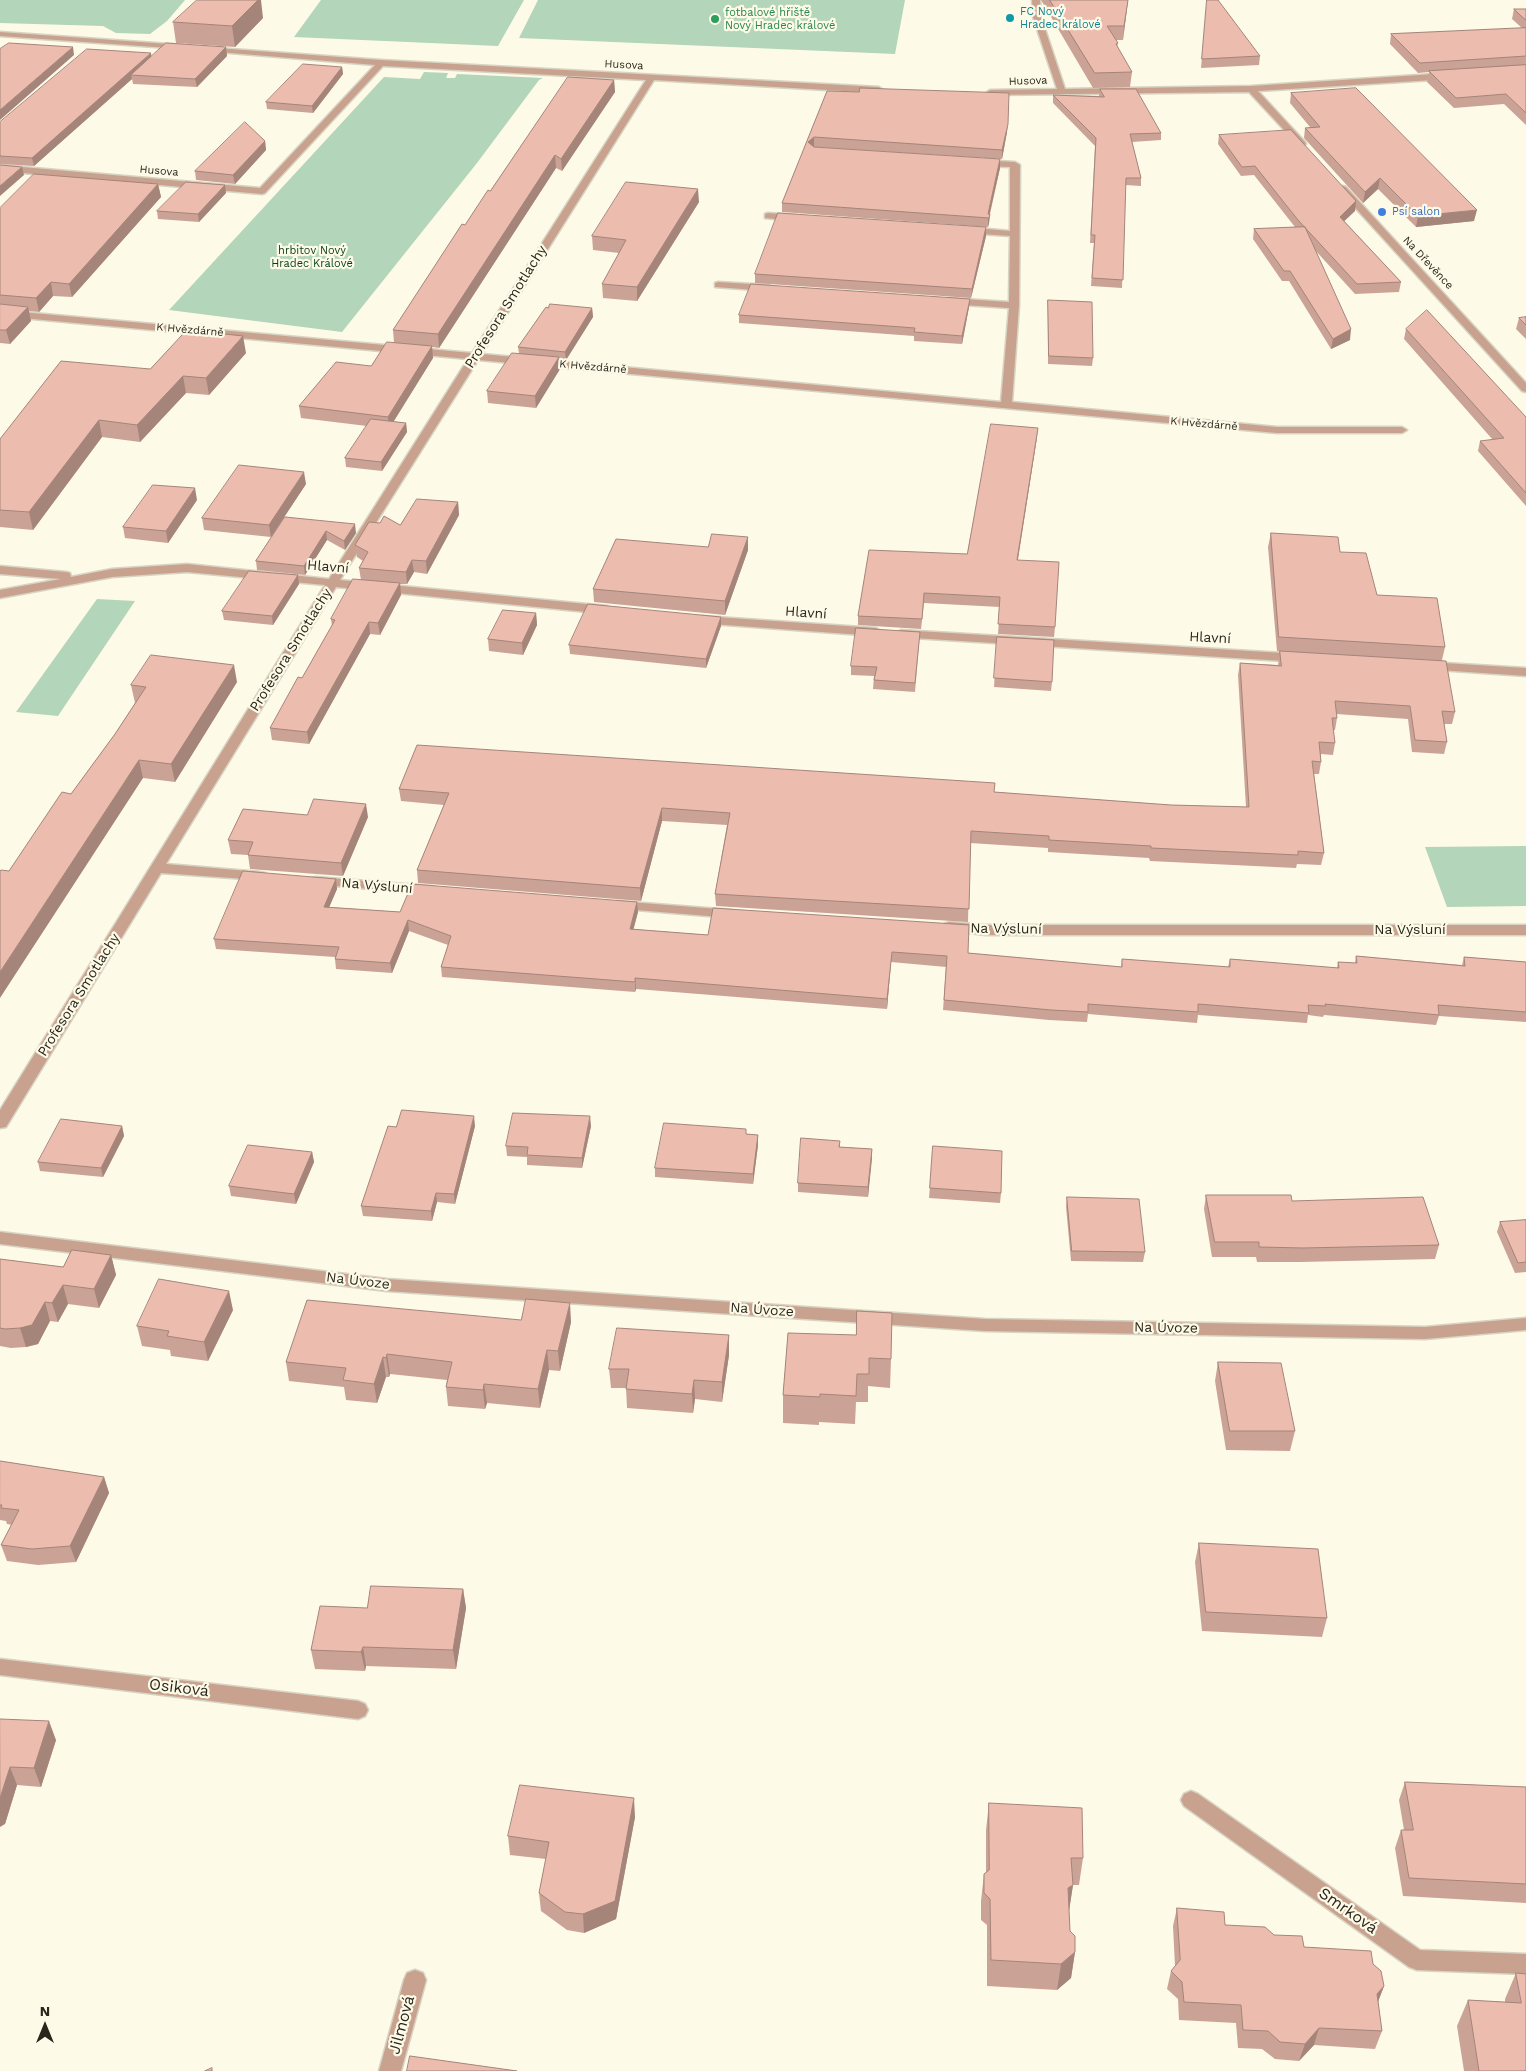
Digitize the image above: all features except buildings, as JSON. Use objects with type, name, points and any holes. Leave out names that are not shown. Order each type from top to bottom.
[{"type":"street","points":[[1036,0],[1037,17],[1062,92]]},
{"type":"street","name":"Husova","points":[[0,34],[96,44],[381,63],[888,90]]},
{"type":"street","name":"Husova","points":[[0,168],[262,191],[381,63]]},
{"type":"street","name":"Husova","points":[[983,93],[1251,89],[1462,75]]},
{"type":"street","name":"Profesora Smotlachy","points":[[0,1123],[333,582],[651,78]]},
{"type":"street","points":[[1251,89],[1307,150]]},
{"type":"street","points":[[967,162],[1016,165],[1014,305],[1006,406]]},
{"type":"street","name":"Na Dřevěnce","points":[[1334,179],[1526,389]]},
{"type":"street","points":[[768,216],[807,219]]},
{"type":"street","points":[[956,229],[1015,234]]},
{"type":"street","points":[[718,285],[778,289]]},
{"type":"street","points":[[935,300],[1014,305]]},
{"type":"street","name":"K Hvězdárně","points":[[0,313],[1277,430],[1402,430]]},
{"type":"street","name":"Hlavní","points":[[0,594],[85,577],[141,569],[186,568],[616,611]]},
{"type":"street","name":"Hlavní","points":[[0,570],[85,577]]},
{"type":"street","name":"Hlavní","points":[[686,618],[804,628],[1308,659]]},
{"type":"street","points":[[1417,665],[1526,672]]},
{"type":"street","points":[[157,868],[276,877]]},
{"type":"street","name":"Na Výsluní","points":[[306,880],[445,891]]},
{"type":"street","points":[[604,904],[742,914]]},
{"type":"street","name":"Na Výsluní","points":[[937,927],[986,930],[1526,930]]},
{"type":"street","name":"Na Úvoze","points":[[0,1238],[387,1285],[985,1325],[1425,1333],[1526,1324]]},
{"type":"street","name":"Osiková","points":[[0,1667],[358,1710]]},
{"type":"street","name":"Smrková","points":[[1191,1800],[1417,1960],[1526,1964]]},
{"type":"street","name":"Jilmová","points":[[390,2071],[415,1980]]},
{"type":"green space","points":[[0,0],[185,0],[167,21],[150,34],[116,33],[103,26],[0,23]]},
{"type":"green space","points":[[321,0],[524,0],[498,46],[294,37]]},
{"type":"green space","name":"fotbalové hřiště Nový Hradec králové","points":[[538,0],[905,0],[895,54],[519,38]]},
{"type":"green space","name":"hrbitov Nový Hradec Králové","points":[[424,72],[448,73],[446,78],[455,78],[457,74],[543,78],[539,80],[477,163],[342,332],[169,310],[384,77],[420,79]]},
{"type":"green space","points":[[97,599],[135,601],[58,716],[16,712]]},
{"type":"green space","points":[[1526,846],[1526,906],[1447,907],[1425,847]]},
{"type":"place","name":"FC Nový Hradec králové","points":[[1010,18]]},
{"type":"place","name":"fotbalové hřiště Nový Hradec králové","points":[[715,19]]},
{"type":"place","name":"Psí salon","points":[[1382,212]]}]
